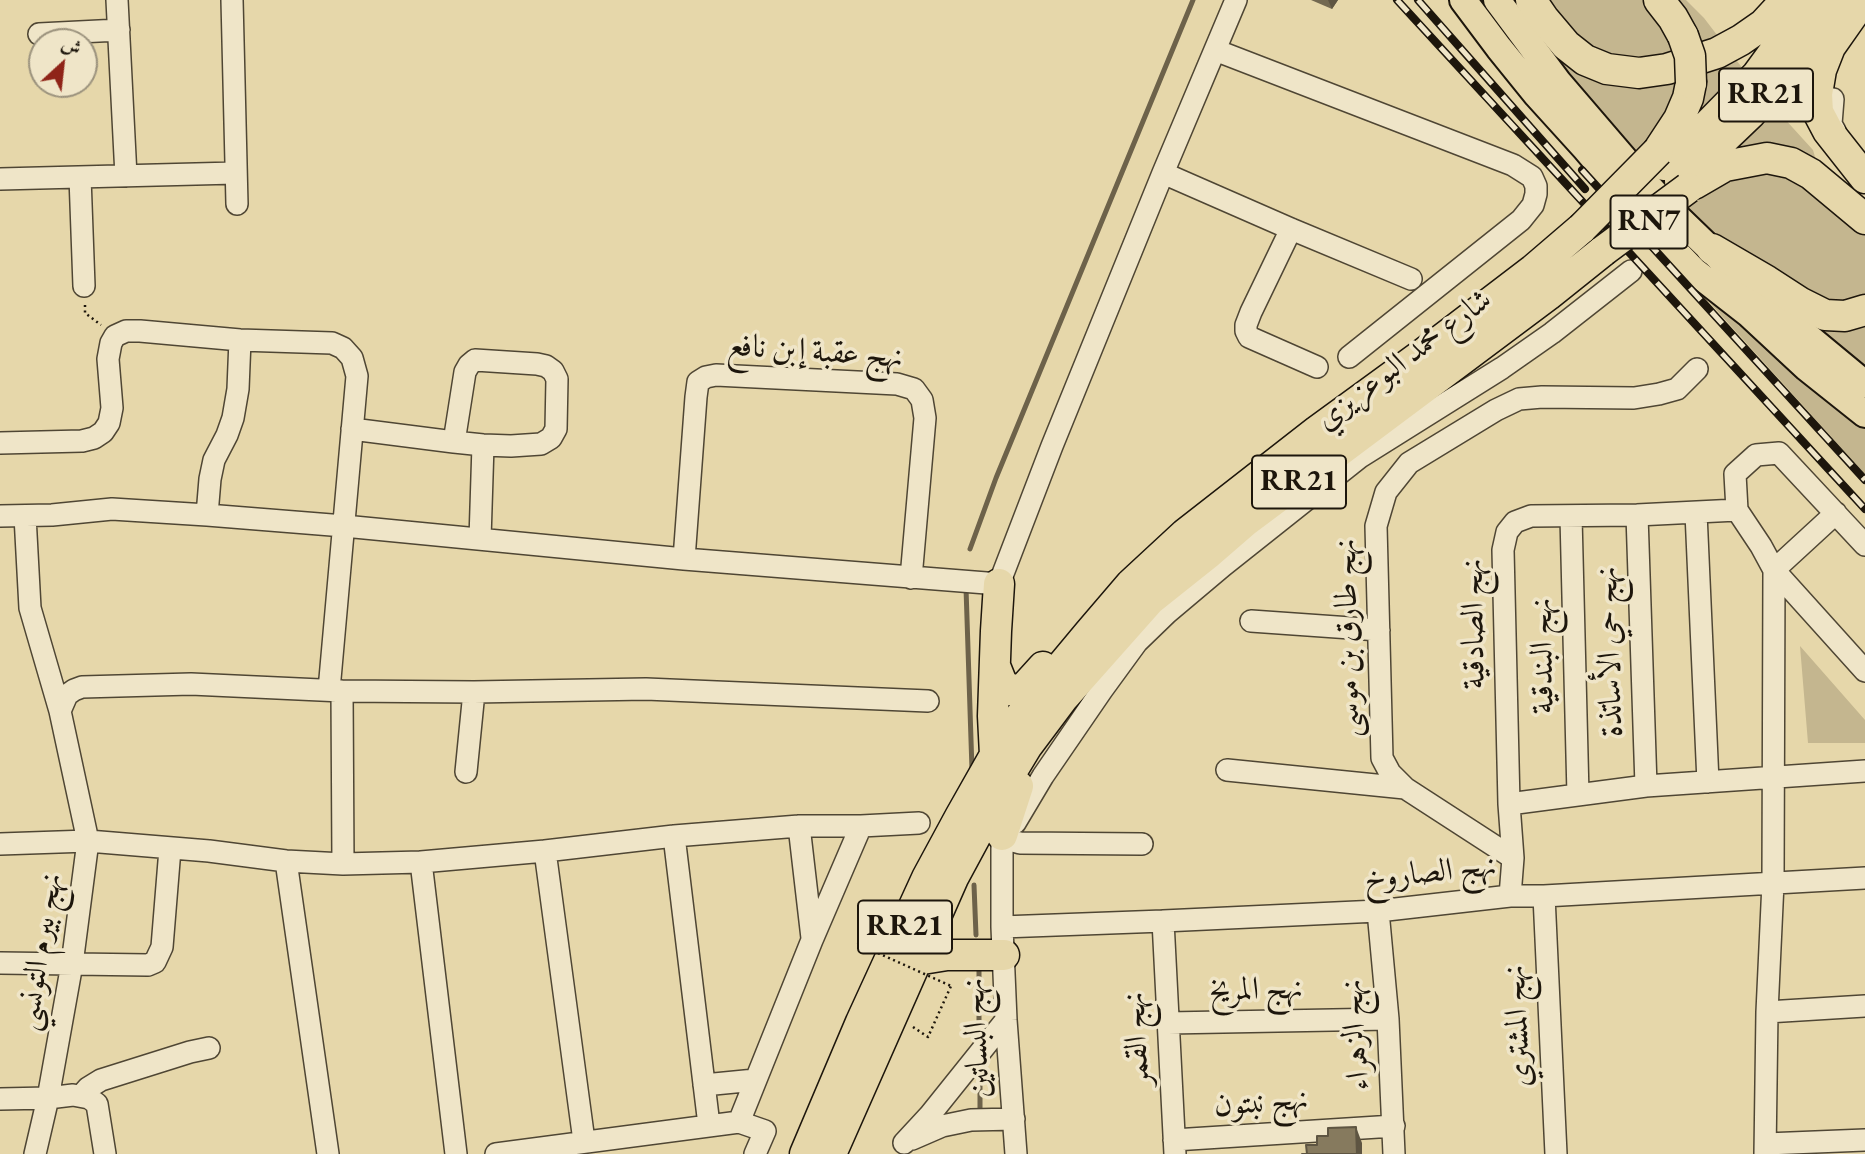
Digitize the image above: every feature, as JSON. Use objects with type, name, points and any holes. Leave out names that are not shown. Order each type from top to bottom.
[{"type":"highway","points":[[1531,0],[1566,45],[1585,60],[1607,69],[1639,73],[1676,66],[1717,53],[1764,24],[1786,0]]},
{"type":"highway","points":[[1659,0],[1683,36],[1690,56],[1691,82],[1679,119],[1673,171],[1725,166],[1767,158],[1791,163],[1811,174],[1865,219]]},
{"type":"highway","name":"RR21","points":[[1673,171],[1698,135],[1757,75],[1812,0]]},
{"type":"highway","name":"RR21","points":[[1673,171],[1750,114],[1787,72],[1841,0]]},
{"type":"highway","points":[[1863,0],[1830,47],[1821,70],[1817,94],[1818,112],[1828,131],[1865,178]]},
{"type":"highway","name":"شارع محمد البوعزيزي","points":[[805,1154],[861,1021],[927,878],[995,755],[1024,711],[1131,584],[1185,534],[1239,491],[1534,270],[1582,228],[1673,171]]},
{"type":"highway","name":"شارع محمد البوعزيزي","points":[[831,1154],[953,878],[1001,789],[1027,747],[1063,698],[1150,600],[1246,521],[1603,251],[1673,171]]},
{"type":"highway","points":[[1712,249],[1825,316],[1845,316],[1865,310]]},
{"type":"highway","points":[[995,755],[993,716],[999,584]]},
{"type":"highway","points":[[995,666],[1003,686],[1009,690],[1023,688],[1074,634],[1131,584]]},
{"type":"highway","points":[[1003,840],[1018,785],[1063,698]]},
{"type":"highway","points":[[916,960],[947,956],[1003,941]]},
{"type":"main road","name":"RN7","points":[[1462,0],[1537,95],[1694,271],[1749,314],[1806,367],[1865,414]]},
{"type":"main road","name":"RN7","points":[[1497,0],[1558,82],[1675,215],[1761,298],[1865,384]]},
{"type":"street","points":[[117,0],[126,176]]},
{"type":"street","points":[[232,0],[237,204]]},
{"type":"street","points":[[0,516],[112,509],[207,515],[684,559],[999,584],[1052,446],[1215,50],[1230,5]]},
{"type":"street","points":[[98,31],[119,30]]},
{"type":"street","points":[[1215,50],[1513,165],[1532,177],[1536,186],[1533,205],[1521,220],[1349,357]]},
{"type":"street","points":[[1833,99],[1831,124],[1865,163]]},
{"type":"street","points":[[0,179],[235,173]]},
{"type":"street","points":[[1163,173],[1412,279]]},
{"type":"street","points":[[80,177],[84,286]]},
{"type":"street","points":[[1291,229],[1251,312],[1246,331],[1249,337],[1317,367]]},
{"type":"street","points":[[1142,844],[1020,843],[1003,840],[1102,690],[1138,642],[1167,613],[1360,457],[1503,368],[1631,271]]},
{"type":"street","points":[[0,443],[82,441],[103,432],[109,423],[112,408],[108,359],[111,343],[115,335],[126,331],[240,340],[332,342],[343,348],[352,358],[357,376],[344,526],[335,691],[343,864]]},
{"type":"street","points":[[207,515],[214,460],[233,418],[240,340]]},
{"type":"street","points":[[352,429],[454,442],[483,445],[541,444],[551,438],[558,419],[557,379],[553,371],[537,364],[475,360],[465,372],[454,442]]},
{"type":"street","name":"نهج طارق بن موسى","points":[[1513,858],[1405,788],[1390,773],[1382,758],[1376,526],[1386,492],[1409,463],[1496,410],[1519,400],[1542,397],[1634,398],[1659,394],[1677,389],[1697,369]]},
{"type":"street","name":"نهج عقبة إبن نافع","points":[[684,559],[698,382],[716,375],[897,384],[914,389],[922,400],[925,418],[911,578]]},
{"type":"street","points":[[480,539],[483,445]]},
{"type":"street","points":[[1865,545],[1779,453],[1756,455],[1735,474],[1737,510],[1774,570],[1865,671]]},
{"type":"street","name":"نهج الصادقية","points":[[1510,896],[1513,858],[1509,804],[1503,550],[1507,532],[1515,522],[1531,516],[1571,517],[1737,510]]},
{"type":"street","points":[[1696,513],[1709,782]]},
{"type":"street","points":[[1836,513],[1774,570],[1773,883],[1767,1012],[1765,1149],[1865,1140]]},
{"type":"street","name":"نهج حي الأساتذة","points":[[1637,515],[1646,786]]},
{"type":"street","name":"نهج بيرم التونسي","points":[[25,516],[30,608],[60,711],[88,841],[72,964],[35,1154]]},
{"type":"street","name":"نهج البندقية","points":[[1571,517],[1578,795]]},
{"type":"street","points":[[1251,621],[1379,630]]},
{"type":"street","points":[[60,711],[67,695],[82,687],[191,684],[335,691],[646,690],[928,701]]},
{"type":"street","points":[[466,772],[474,692]]},
{"type":"street","points":[[1227,770],[1405,788]]},
{"type":"street","points":[[1509,804],[1646,786],[1865,771]]},
{"type":"street","points":[[0,844],[88,841],[209,851],[286,861],[343,864],[421,862],[799,826],[919,822]]},
{"type":"street","points":[[799,826],[812,940]]},
{"type":"street","points":[[739,1122],[861,826]]},
{"type":"street","points":[[674,836],[709,1125]]},
{"type":"street","name":"نهج البساتين","points":[[1003,840],[1006,1020],[1016,1154]]},
{"type":"street","points":[[0,963],[148,965],[155,962],[162,947],[170,849]]},
{"type":"street","points":[[545,851],[584,1141]]},
{"type":"street","points":[[286,861],[328,1154]]},
{"type":"street","points":[[421,862],[456,1154]]},
{"type":"street","name":"نهج الصاروخ","points":[[1003,941],[1163,921],[1378,911],[1510,896],[1865,878]]},
{"type":"street","name":"نهج المشتري","points":[[1544,896],[1556,1154]]},
{"type":"street","name":"نهج الزهراء","points":[[1378,911],[1388,1019],[1394,1154]]},
{"type":"street","name":"نهج القمر","points":[[1163,921],[1175,1147]]},
{"type":"street","points":[[1767,1012],[1865,1006]]},
{"type":"street","name":"نهج المريخ","points":[[1168,1023],[1388,1019]]},
{"type":"street","points":[[901,1148],[1006,1020]]},
{"type":"street","points":[[81,1096],[101,1080],[209,1048]]},
{"type":"street","points":[[704,1085],[755,1080]]},
{"type":"street","points":[[0,1099],[73,1095],[89,1098],[97,1104],[105,1154]]},
{"type":"street","points":[[901,1148],[942,1126],[971,1120],[1013,1119]]},
{"type":"street","points":[[496,1154],[739,1122],[765,1131],[755,1154]]},
{"type":"street","name":"نهج نبتون","points":[[1175,1147],[1394,1126]]},
{"type":"path","points":[[84,286],[85,313],[115,335]]},
{"type":"path","points":[[893,920],[870,910],[858,944],[951,986],[932,1027]]},
{"type":"shaded area","points":[[1478,0],[1686,0],[1704,18],[1763,95],[1813,150],[1823,184],[1865,227],[1865,474],[1595,176],[1544,87]]},
{"type":"shaded area","points":[[1800,646],[1865,720],[1865,743],[1808,743]]},
{"type":"building","points":[[1356,1127],[1357,1154],[1307,1154],[1306,1145],[1317,1145],[1317,1136],[1328,1136],[1328,1128]]},
{"type":"waterway","points":[[970,549],[996,478],[1193,0]]},
{"type":"waterway","points":[[966,588],[972,770]]},
{"type":"waterway","points":[[974,885],[976,935]]},
{"type":"waterway","points":[[979,965],[979,1043]]},
{"type":"waterway","points":[[980,1063],[980,1116]]},
{"type":"railway","points":[[1397,0],[1865,509]]},
{"type":"railway","points":[[1418,0],[1585,189]]},
{"type":"railway","points":[[1582,170],[1865,480]]}]
